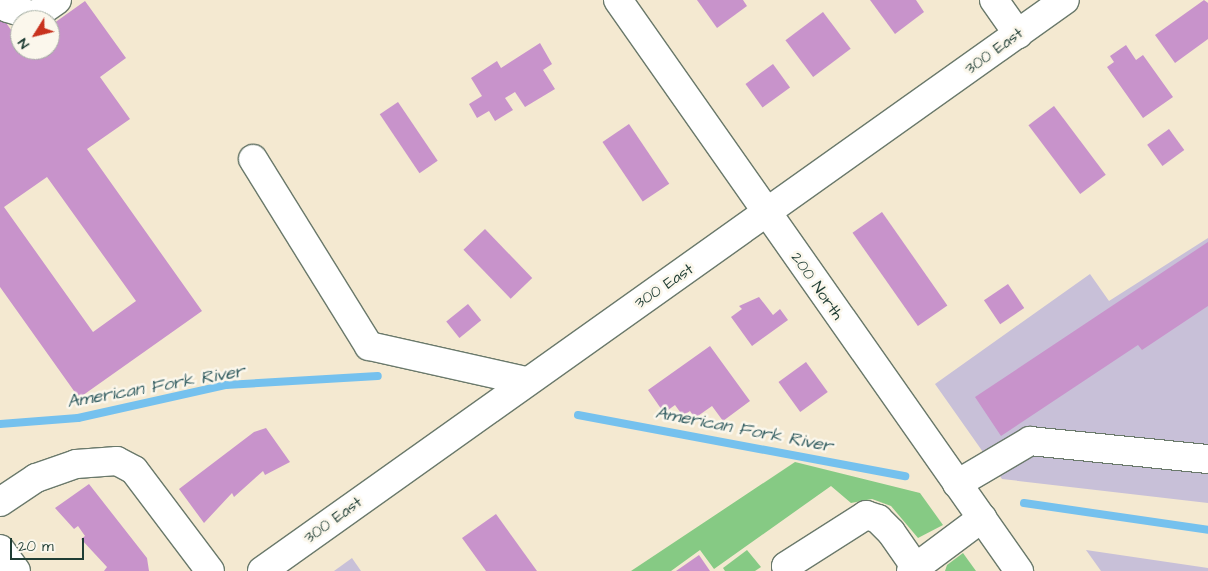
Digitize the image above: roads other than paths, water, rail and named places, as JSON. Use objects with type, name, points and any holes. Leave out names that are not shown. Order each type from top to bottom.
[{"type":"street","points":[[2,0],[8,8],[34,16],[57,0]]},
{"type":"street","name":"200 North","points":[[618,0],[741,170],[766,216],[1019,571]]},
{"type":"street","points":[[994,0],[1018,34]]},
{"type":"street","name":"300 East","points":[[262,571],[525,381],[766,216],[1065,0]]},
{"type":"street","points":[[254,159],[369,346],[525,381]]},
{"type":"street","points":[[957,484],[1030,441],[1208,459]]},
{"type":"street","points":[[0,502],[36,478],[76,464],[117,461],[134,470],[210,571]]},
{"type":"street","points":[[790,571],[786,566],[866,515],[884,525],[914,569],[982,518]]},
{"type":"street","points":[[0,549],[16,571]]},
{"type":"waterway","name":"American Fork River","points":[[0,424],[78,418],[226,385],[378,376]]},
{"type":"waterway","name":"American Fork River","points":[[578,415],[905,476]]},
{"type":"waterway","name":"American Fork River","points":[[1024,503],[1208,530]]}]
